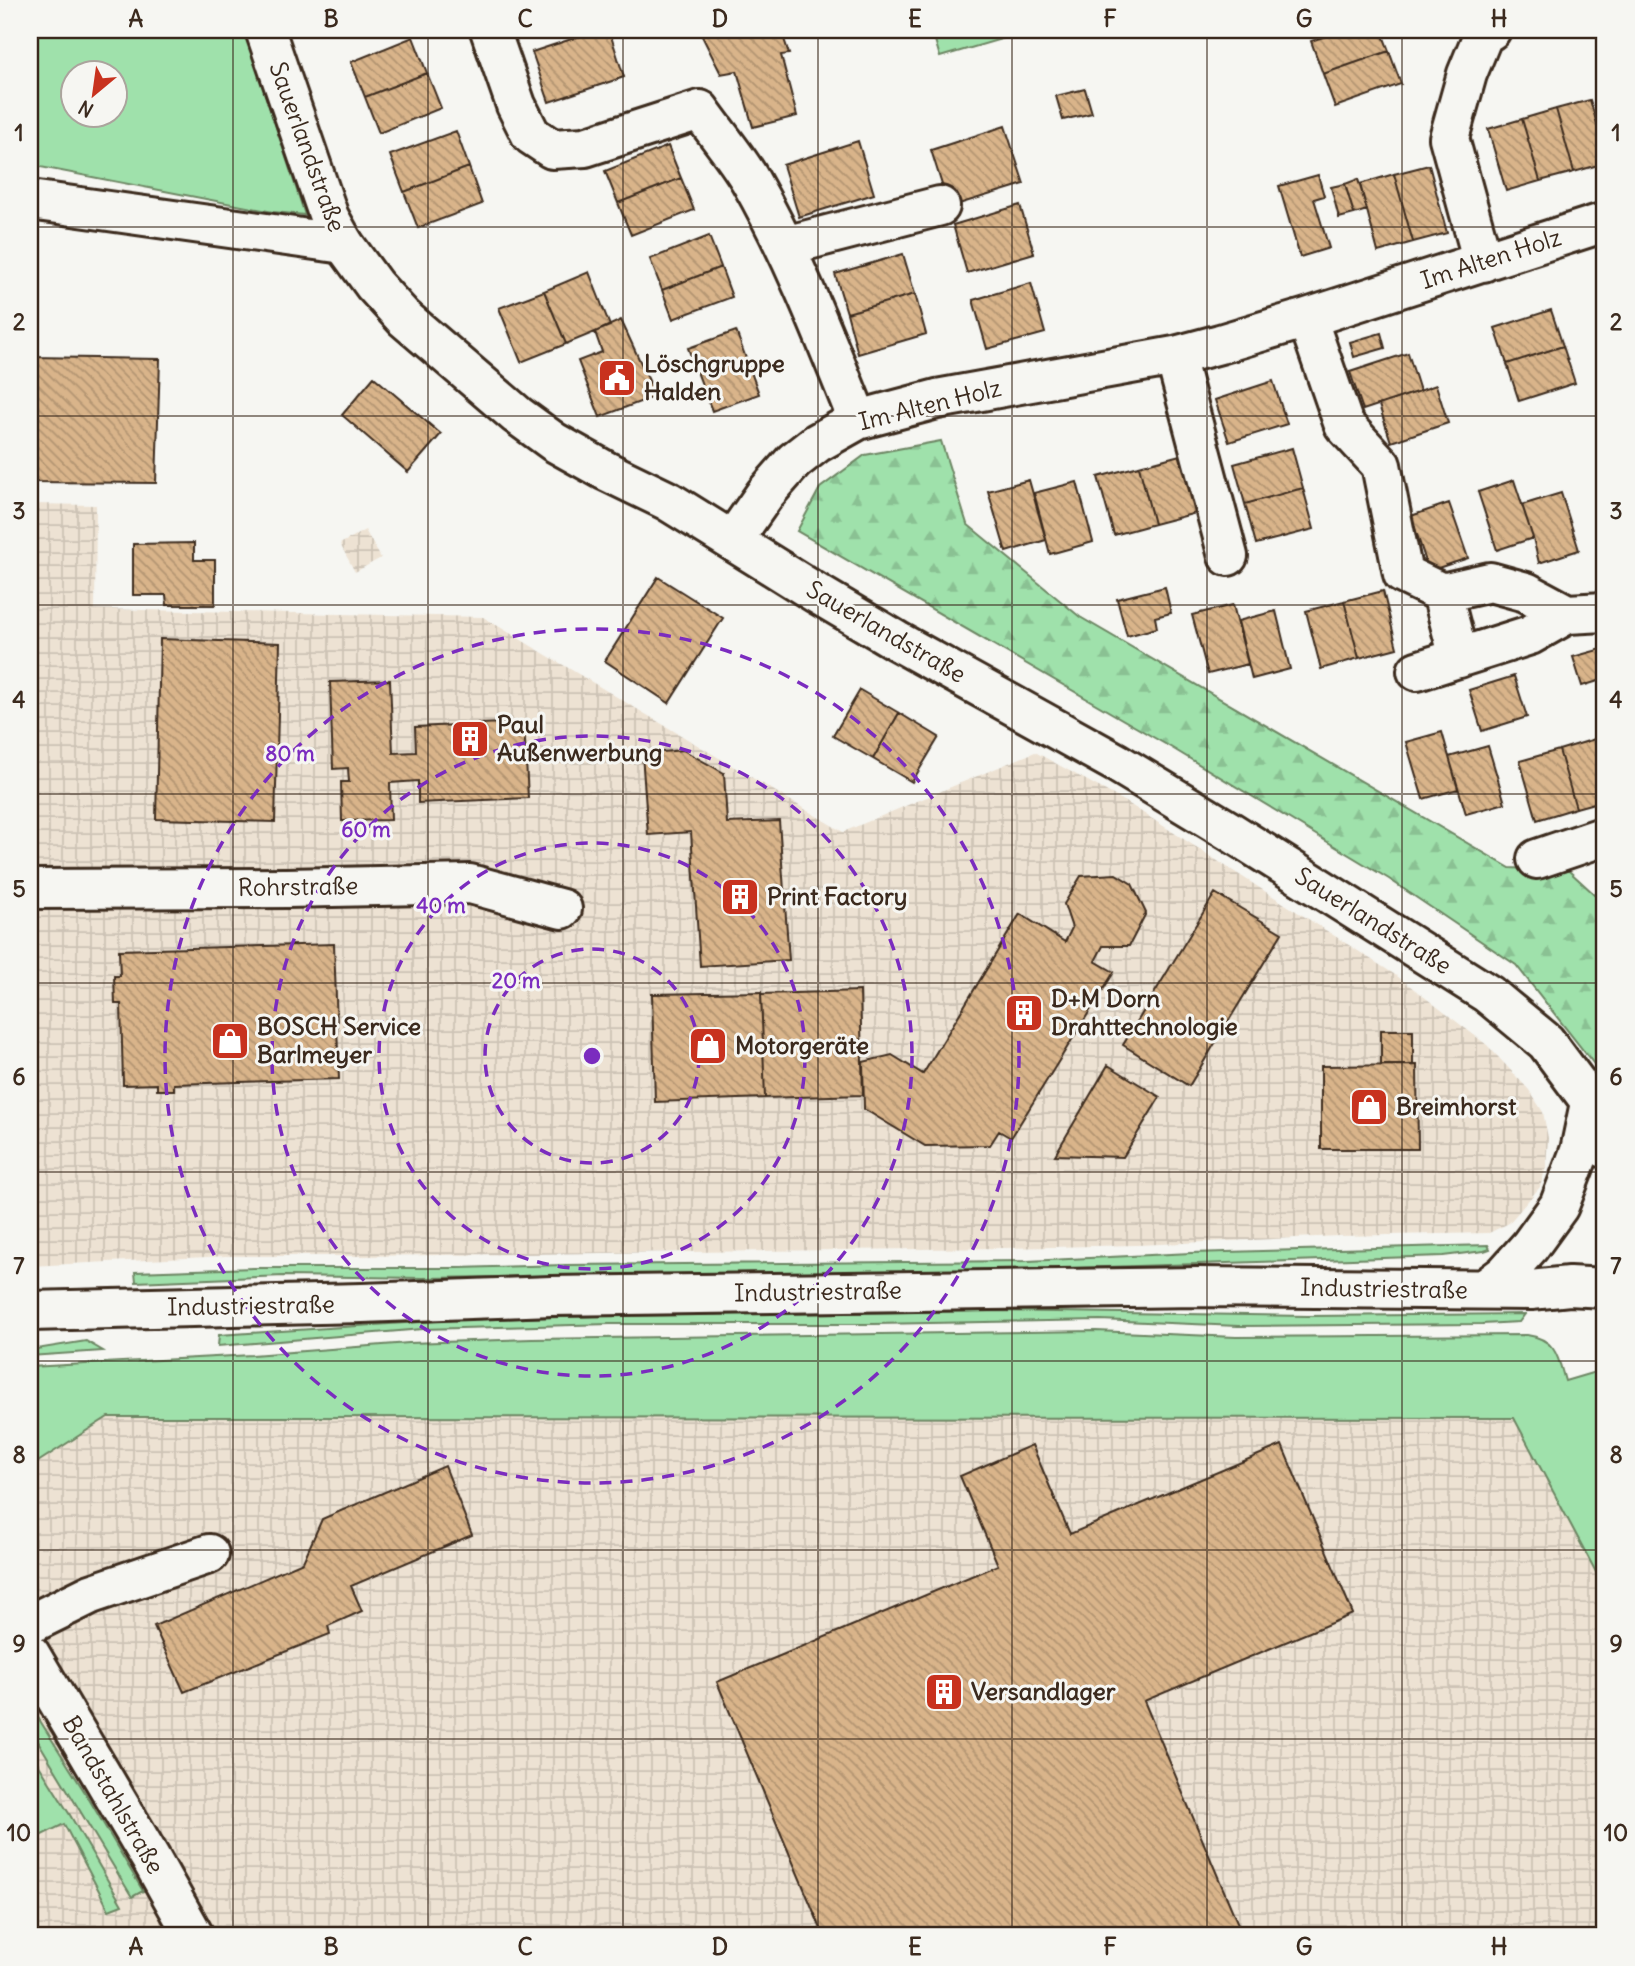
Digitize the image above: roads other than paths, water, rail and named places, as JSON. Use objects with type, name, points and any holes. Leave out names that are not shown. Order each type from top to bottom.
[{"type":"main road","name":"Sauerlandstraße","points":[[265,30],[329,217],[344,244],[374,285],[404,318],[517,415],[575,454],[668,501],[816,593],[1072,737],[1208,818],[1488,994],[1546,1042],[1590,1101],[1605,1149]]},
{"type":"main road","points":[[490,30],[516,105],[531,135],[552,149],[585,147],[699,110],[748,177],[785,246],[858,419]]},
{"type":"main road","points":[[1483,262],[1449,138],[1467,74],[1483,35],[1491,30]]},
{"type":"main road","points":[[30,200],[344,244]]},
{"type":"main road","points":[[785,246],[940,206]]},
{"type":"main road","name":"Im Alten Holz","points":[[733,540],[765,494],[794,461],[817,443],[858,419],[937,399],[1175,355],[1307,318],[1605,222]]},
{"type":"main road","points":[[1307,318],[1344,425],[1381,466],[1403,574],[1442,593],[1490,582],[1526,592],[1567,614]]},
{"type":"main road","points":[[1175,355],[1228,556]]},
{"type":"main road","points":[[1442,593],[1459,658]]},
{"type":"main road","points":[[1417,671],[1530,635],[1567,614],[1605,612]]},
{"type":"main road","points":[[1537,859],[1605,836]]},
{"type":"main road","name":"Rohrstraße","points":[[30,889],[470,884],[562,909]]},
{"type":"main road","points":[[1485,1289],[1505,1274],[1530,1246],[1559,1206],[1580,1151],[1590,1101]]},
{"type":"main road","name":"Industriestraße","points":[[30,1311],[579,1296],[1197,1287],[1531,1290],[1569,1286],[1605,1288]]},
{"type":"main road","points":[[30,1624],[91,1594],[209,1554]]},
{"type":"main road","name":"Bandstahlstraße","points":[[30,1654],[194,1936]]},
{"type":"place","name":"Löschgruppe Halden","points":[[617,378]]},
{"type":"place","name":"Paul Außenwerbung","points":[[470,739]]},
{"type":"place","name":"Print Factory","points":[[740,897]]},
{"type":"place","name":"D+M Dorn Drahttechnologie","points":[[1024,1013]]},
{"type":"place","name":"BOSCH Service Barlmeyer","points":[[230,1041]]},
{"type":"place","name":"Motorgeräte","points":[[708,1046]]},
{"type":"place","name":"Breimhorst","points":[[1369,1107]]},
{"type":"place","name":"Versandlager","points":[[944,1692]]}]
